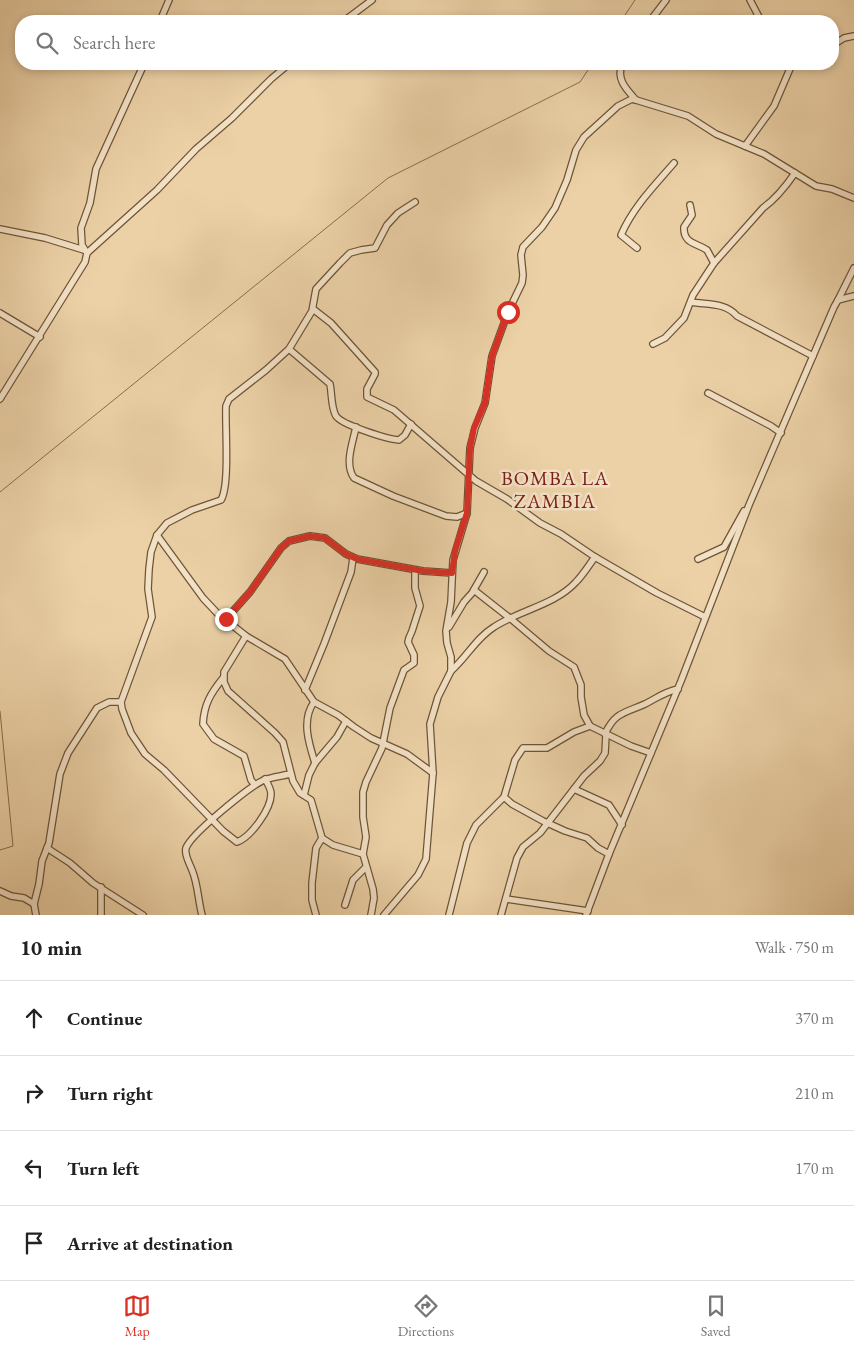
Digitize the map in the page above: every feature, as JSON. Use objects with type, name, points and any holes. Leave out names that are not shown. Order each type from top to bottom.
[{"type":"street","points":[[163,15],[169,0]]},
{"type":"street","points":[[352,15],[372,0]]},
{"type":"street","points":[[655,15],[666,0]]},
{"type":"street","points":[[750,0],[759,15]]},
{"type":"street","points":[[839,41],[854,36]]},
{"type":"street","points":[[0,399],[40,337],[64,293],[85,262],[81,228],[90,203],[96,169],[141,70]]},
{"type":"street","points":[[85,251],[157,190],[196,148],[232,118],[282,70]]},
{"type":"street","points":[[620,70],[621,82],[636,100]]},
{"type":"street","points":[[745,146],[774,106],[789,70]]},
{"type":"street","points":[[451,671],[451,657],[446,631],[451,602],[455,551],[467,513],[470,448],[474,428],[485,403],[492,356],[522,280],[520,258],[523,248],[542,227],[555,208],[567,180],[576,150],[584,137],[618,106],[632,99],[688,116],[716,134],[764,154],[816,186],[832,189],[854,198]]},
{"type":"street","points":[[638,248],[622,235],[625,226],[637,207],[674,162]]},
{"type":"street","points":[[652,344],[665,338],[684,318],[702,280],[714,263],[783,189],[795,173]]},
{"type":"street","points":[[266,779],[271,790],[271,802],[251,833],[240,841],[234,841],[164,770],[145,754],[131,733],[121,702],[152,617],[148,589],[150,552],[157,535],[167,523],[192,510],[221,500],[226,478],[225,421],[226,406],[229,399],[266,370],[289,348],[313,309],[316,289],[340,263],[350,253],[375,248],[387,225],[398,213],[415,202]]},
{"type":"street","points":[[690,205],[692,215],[684,227],[685,236],[694,245],[707,250],[714,263]]},
{"type":"street","points":[[0,229],[45,238],[85,251]]},
{"type":"street","points":[[506,899],[587,913],[609,854],[678,689],[749,505],[838,300],[854,268]]},
{"type":"street","points":[[838,300],[854,296]]},
{"type":"street","points":[[691,302],[703,305],[708,303],[732,311],[737,316],[814,356]]},
{"type":"street","points":[[313,309],[331,323],[375,372],[367,389],[367,397],[394,410],[476,482],[595,557],[705,617]]},
{"type":"street","points":[[0,313],[40,337]]},
{"type":"street","points":[[289,348],[330,384],[337,418],[375,434],[399,440],[405,435],[411,424]]},
{"type":"street","points":[[708,393],[781,433]]},
{"type":"street","points":[[356,426],[349,461],[350,472],[354,478],[393,496],[446,516],[457,517],[467,513]]},
{"type":"street","points":[[698,559],[724,547],[747,507]]},
{"type":"street","points":[[157,535],[203,598],[246,636],[285,659],[314,702],[338,715],[371,738],[407,754],[433,773]]},
{"type":"street","points":[[226,619],[250,592],[281,548],[289,541],[310,536],[318,536],[330,541],[353,558],[415,570],[452,573]]},
{"type":"street","points":[[384,915],[418,875],[426,859],[433,773],[430,724],[438,697],[451,671],[478,640],[495,626],[538,607],[568,589],[576,582],[595,557]]},
{"type":"street","points":[[305,690],[351,572],[353,558]]},
{"type":"street","points":[[371,915],[374,898],[363,854],[366,837],[363,817],[363,792],[379,756],[390,708],[404,670],[414,663],[408,642],[420,606],[414,588],[415,570]]},
{"type":"street","points":[[446,631],[484,572]]},
{"type":"street","points":[[474,590],[549,651],[574,667],[581,685],[584,715],[590,726],[651,753]]},
{"type":"street","points":[[246,636],[237,649],[223,678],[210,694],[205,706],[203,724],[214,739],[244,756],[251,780],[255,785]]},
{"type":"street","points":[[223,678],[228,692],[283,742],[290,774],[300,793],[311,800],[322,838],[333,845],[363,854]]},
{"type":"street","points":[[501,915],[517,858],[523,847],[549,823],[574,789],[605,753],[606,734],[610,724],[619,715],[647,703],[666,692],[678,689]]},
{"type":"street","points":[[36,915],[34,904],[42,861],[54,816],[60,774],[68,753],[97,708],[109,702],[121,702]]},
{"type":"street","points":[[314,702],[308,712],[307,734],[315,763]]},
{"type":"street","points":[[304,795],[309,775],[315,763],[346,721]]},
{"type":"street","points":[[449,915],[467,843],[476,825],[504,797],[514,760],[525,747],[546,748],[574,732],[590,726]]},
{"type":"street","points":[[202,915],[194,874],[186,853],[189,843],[211,819],[255,785],[266,779],[290,774]]},
{"type":"street","points":[[574,789],[608,805],[622,825]]},
{"type":"street","points":[[504,797],[525,812],[564,831],[587,838],[598,848],[609,854]]},
{"type":"street","points":[[316,915],[312,900],[312,883],[316,848],[322,838]]},
{"type":"street","points":[[47,848],[143,915]]},
{"type":"street","points":[[345,905],[353,880],[366,867]]},
{"type":"street","points":[[101,887],[101,915]]},
{"type":"street","points":[[0,891],[11,896],[24,898],[34,904]]},
{"type":"waterway","points":[[625,15],[635,0]]},
{"type":"waterway","points":[[0,492],[388,178],[580,82],[588,70]]},
{"type":"waterway","points":[[0,711],[13,846],[0,850]]},
{"type":"district","name":"BOMBA LA ZAMBIA","points":[[555,490]]},
{"type":"route","points":[[226,619],[250,592],[281,548],[289,541],[310,536],[325,538],[353,558],[423,571],[452,573],[455,551],[466,520],[470,448],[474,428],[484,408],[492,356],[508,312]]}]
